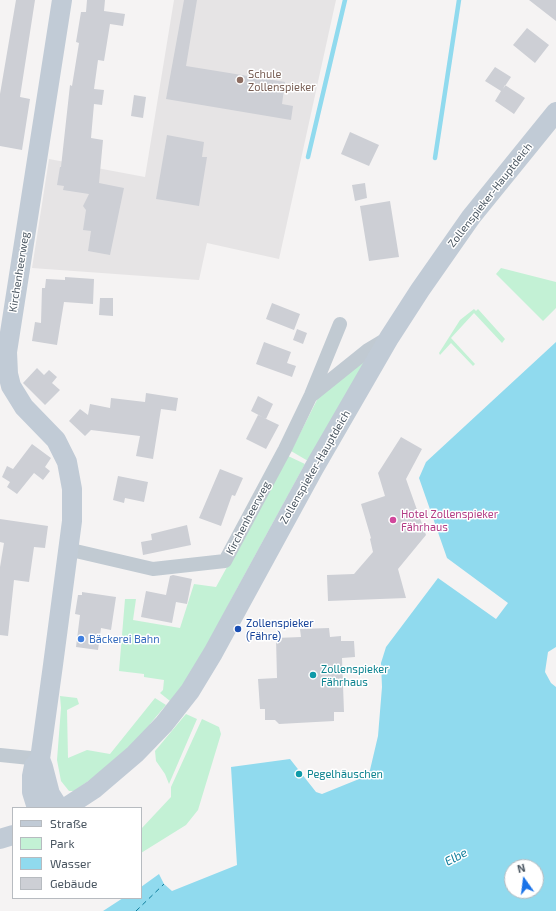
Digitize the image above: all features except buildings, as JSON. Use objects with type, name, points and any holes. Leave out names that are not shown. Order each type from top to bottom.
[{"type":"main road","name":"Kirchenheerweg","points":[[37,807],[31,785],[34,766],[40,759],[67,549],[72,521],[72,482],[67,462],[56,440],[24,407],[16,396],[11,386],[7,363],[8,338],[62,0]]},
{"type":"main road","name":"Zollenspieker-Hauptdeich","points":[[67,807],[94,789],[130,759],[164,724],[190,690],[213,653],[306,481],[389,338],[420,290],[471,217],[556,112]]},
{"type":"main road","name":"Kirchenheerweg","points":[[40,759],[44,767],[50,794],[58,807]]},
{"type":"main road","points":[[0,839],[12,835]]},
{"type":"street","name":"Kirchenheerweg","points":[[67,549],[153,569],[225,561],[285,449],[311,395],[340,324]]},
{"type":"street","name":"Kirchenheerweg","points":[[311,395],[368,350],[389,338]]},
{"type":"street","points":[[0,755],[40,759]]},
{"type":"shaded area","name":"Schule Zollenspieker","points":[[174,0],[336,0],[279,259],[207,243],[199,280],[32,268],[49,159],[145,177]]},
{"type":"green space","points":[[501,268],[556,282],[556,308],[543,321],[496,274]]},
{"type":"green space","points":[[474,309],[476,311],[478,309],[505,339],[502,343],[474,313],[451,338],[475,364],[473,366],[451,343],[440,355],[439,353],[460,320]]},
{"type":"green space","points":[[368,358],[308,461],[291,451],[318,398]]},
{"type":"green space","points":[[288,456],[305,464],[205,650],[180,692],[170,701],[160,693],[163,690],[164,680],[144,677],[144,674],[119,671],[125,599],[136,599],[133,620],[180,628],[194,584],[216,587]]},
{"type":"green space","points":[[60,696],[77,698],[79,704],[67,710],[68,758],[87,750],[110,754],[155,698],[166,705],[150,724],[151,728],[114,763],[74,791],[69,791],[61,781],[57,760],[61,708]]},
{"type":"green space","points":[[186,714],[197,719],[169,784],[165,774],[156,761],[155,751]]},
{"type":"green space","points":[[202,719],[219,727],[221,734],[198,810],[186,825],[142,852],[142,828],[171,797],[171,787]]},
{"type":"water","name":"Elbe","points":[[556,342],[556,647],[548,652],[545,672],[551,683],[556,687],[556,911],[103,911],[121,899],[142,899],[142,886],[159,874],[164,884],[172,891],[237,865],[231,767],[290,759],[316,792],[322,794],[364,777],[370,770],[378,736],[382,687],[381,663],[386,647],[438,578],[496,619],[508,603],[447,558],[419,478],[426,462]]},
{"type":"waterway","points":[[308,157],[345,0]]},
{"type":"waterway","points":[[435,158],[459,0]]},
{"type":"ferry route","points":[[136,911],[164,884]]},
{"type":"place","name":"Schule Zollenspieker","points":[[240,80]]},
{"type":"place","name":"Hotel Zollenspieker Fährhaus","points":[[393,520]]},
{"type":"place","name":"Zollenspieker (Fähre)","points":[[238,629]]},
{"type":"place","name":"Bäckerei Bahn","points":[[81,639]]},
{"type":"place","name":"Zollenspieker Fährhaus","points":[[313,675]]},
{"type":"place","name":"Pegelhäuschen","points":[[299,774]]}]
